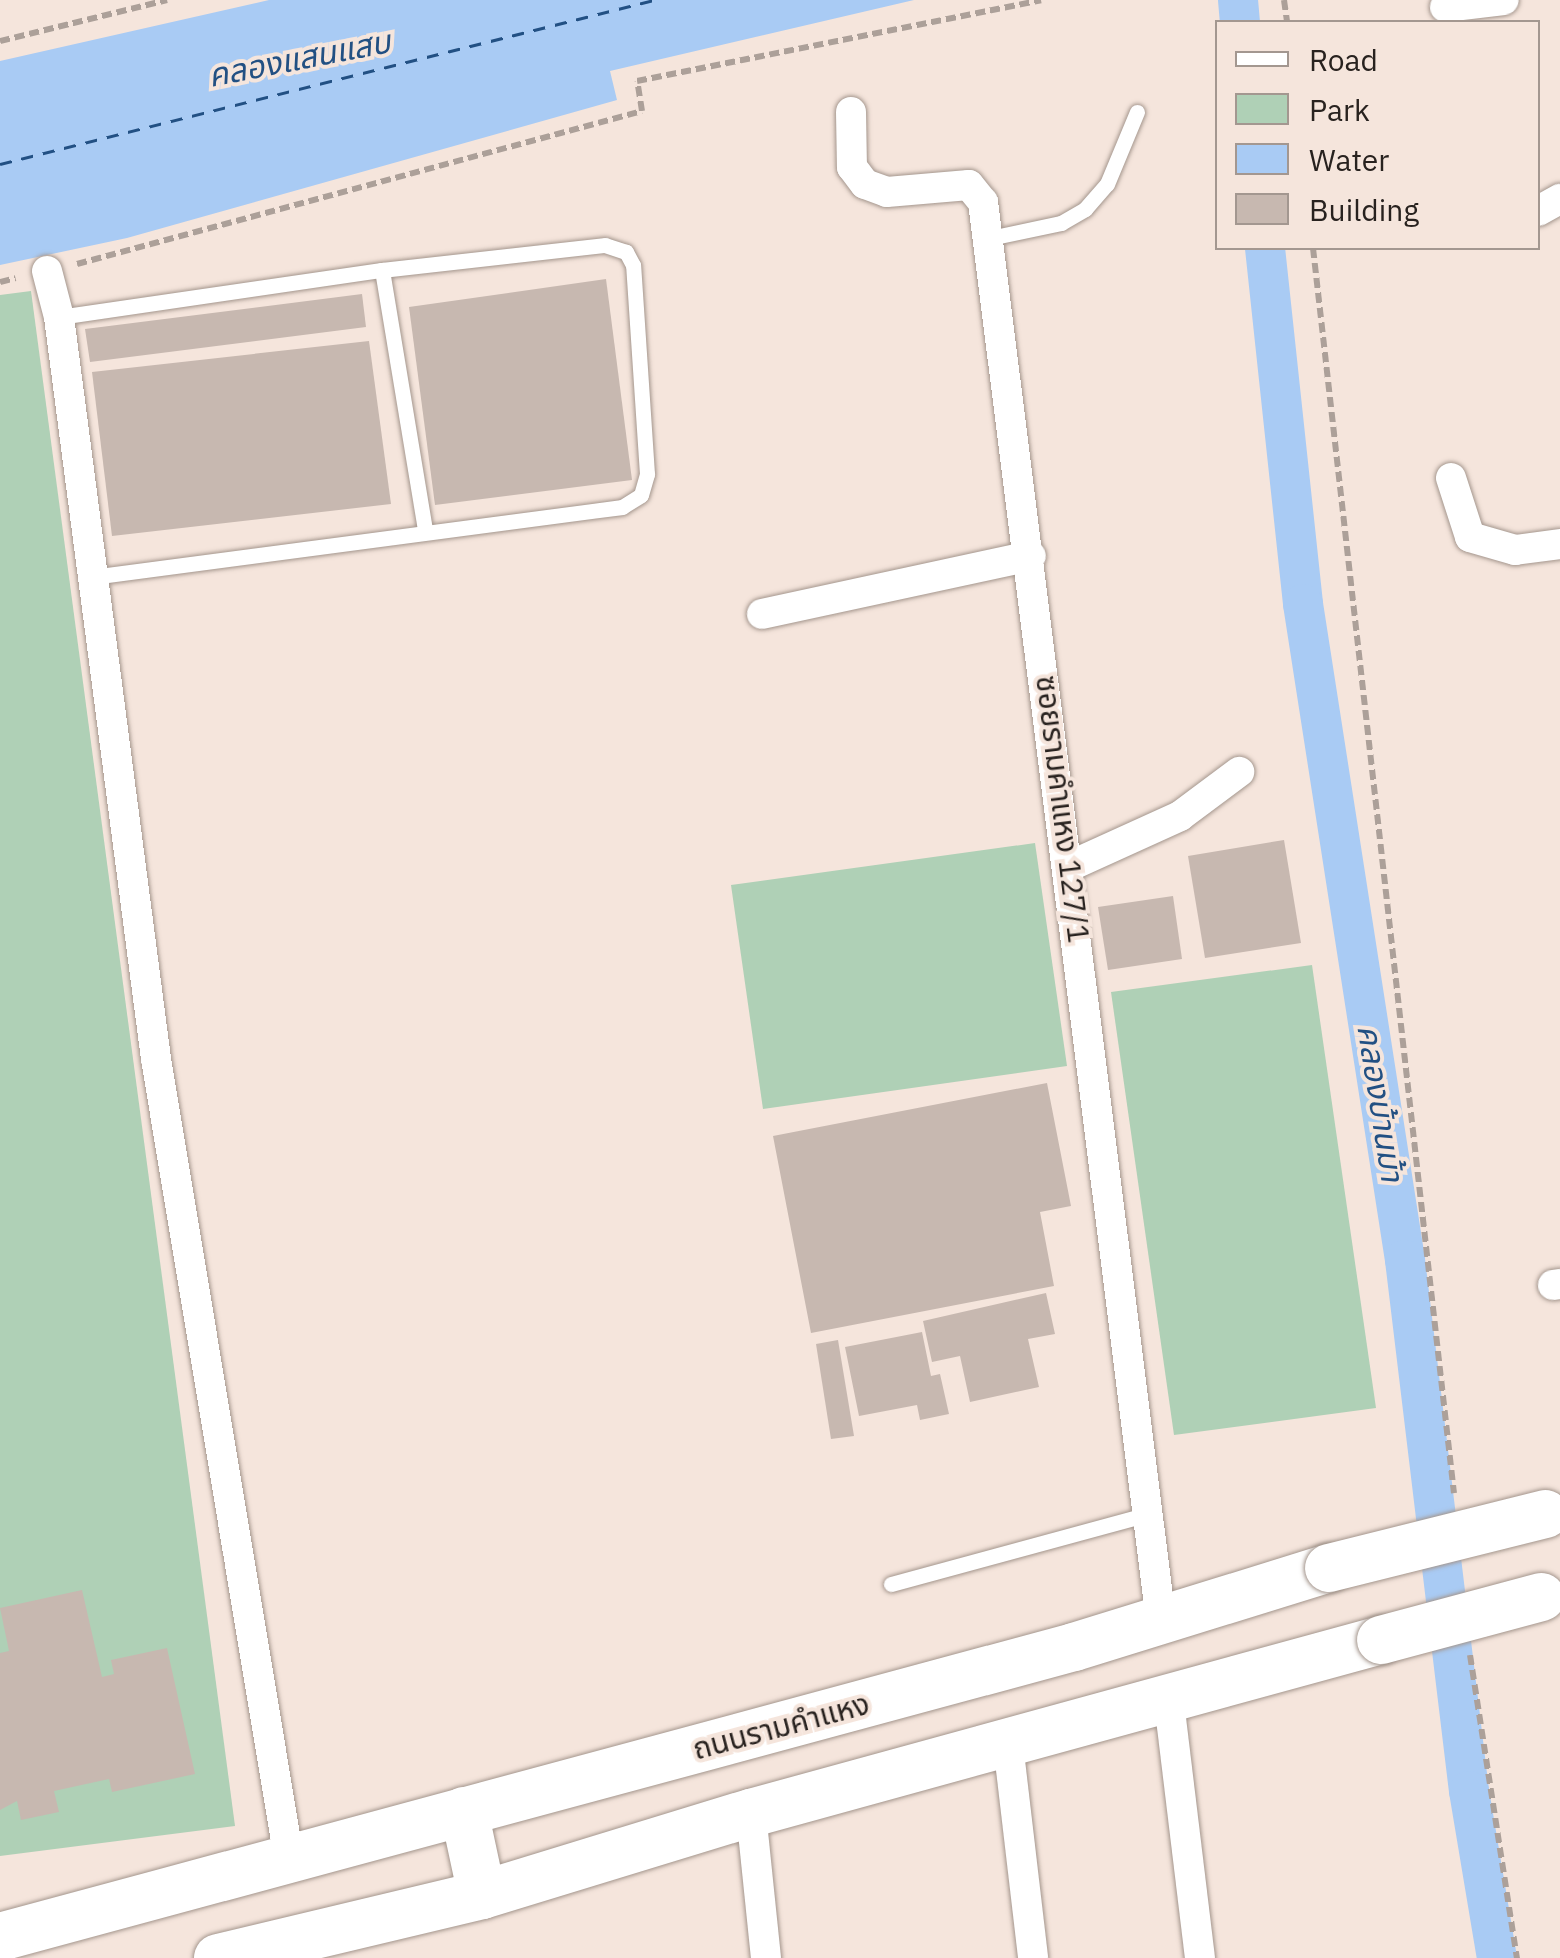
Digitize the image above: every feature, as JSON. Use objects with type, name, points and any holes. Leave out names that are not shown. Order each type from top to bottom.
[{"type":"main road","name":"ถนนรามคำแหง","points":[[0,1938],[1161,1621],[1329,1568],[1552,1512]]},
{"type":"main road","points":[[218,1958],[287,1950],[751,1814],[1550,1595]]},
{"type":"main road","points":[[464,1811],[482,1895]]},
{"type":"street","points":[[1444,7],[1504,0]]},
{"type":"street","name":"ซอยรามคำแหง 127/1","points":[[851,112],[852,167],[864,184],[887,192],[969,186],[983,202],[1070,866],[1161,1621]]},
{"type":"street","points":[[47,272],[59,317],[156,1059],[289,1859]]},
{"type":"street","points":[[1452,478],[1470,537],[1515,550],[1560,544]]},
{"type":"street","points":[[762,614],[1031,556]]},
{"type":"street","points":[[1070,866],[1180,816],[1239,772]]},
{"type":"street","points":[[1170,1702],[1200,1958]]},
{"type":"street","points":[[1008,1744],[1034,1958]]},
{"type":"street","points":[[751,1814],[766,1958]]},
{"type":"lane","points":[[990,238],[1061,223],[1085,209],[1107,184],[1137,112]]},
{"type":"lane","points":[[59,317],[382,270],[605,245],[626,252],[633,265],[648,474],[640,495],[622,507],[92,577]]},
{"type":"lane","points":[[382,270],[425,531]]},
{"type":"lane","points":[[890,1584],[1149,1514]]},
{"type":"path","points":[[0,41],[167,0]]},
{"type":"path","points":[[0,282],[642,112],[637,82],[1041,0]]},
{"type":"path","points":[[1312,250],[1456,1508]]},
{"type":"path","points":[[1470,1650],[1516,1958]]},
{"type":"green space","points":[[31,291],[235,1826],[0,1856],[0,295]]},
{"type":"green space","points":[[1035,843],[1067,1066],[763,1109],[731,885]]},
{"type":"green space","points":[[1312,965],[1376,1408],[1174,1435],[1111,992]]},
{"type":"water","name":"คลองแสนแสบ","points":[[269,0],[914,0],[610,71],[617,100],[127,238],[0,265],[0,61]]},
{"type":"building","points":[[606,279],[632,480],[435,505],[409,307]]},
{"type":"building","points":[[362,294],[366,327],[90,362],[85,329]]},
{"type":"building","points":[[369,341],[391,504],[112,536],[92,372]]},
{"type":"building","points":[[1284,840],[1301,943],[1205,958],[1188,856]]},
{"type":"building","points":[[1173,896],[1182,959],[1108,970],[1098,907]]},
{"type":"building","points":[[1047,1083],[1071,1206],[1040,1212],[1054,1286],[811,1333],[773,1136]]},
{"type":"building","points":[[1046,1293],[1055,1334],[1028,1339],[1039,1387],[970,1402],[960,1356],[932,1362],[923,1321]]},
{"type":"building","points":[[922,1332],[931,1376],[940,1374],[949,1414],[920,1420],[917,1405],[859,1416],[845,1347]]},
{"type":"building","points":[[838,1340],[854,1436],[831,1439],[816,1344]]},
{"type":"building","points":[[82,1590],[102,1677],[114,1674],[111,1660],[167,1648],[195,1774],[112,1792],[109,1779],[54,1791],[59,1812],[21,1820],[17,1801],[0,1810],[0,1653],[9,1651],[0,1608]]},
{"type":"waterway","name":"คลองบ้านม้า","points":[[1238,0],[1240,20]]},
{"type":"waterway","name":"คลองบ้านม้า","points":[[1265,250],[1303,604],[1405,1260],[1469,1791],[1497,1958]]},
{"type":"ferry route","points":[[0,164],[654,0]]}]
